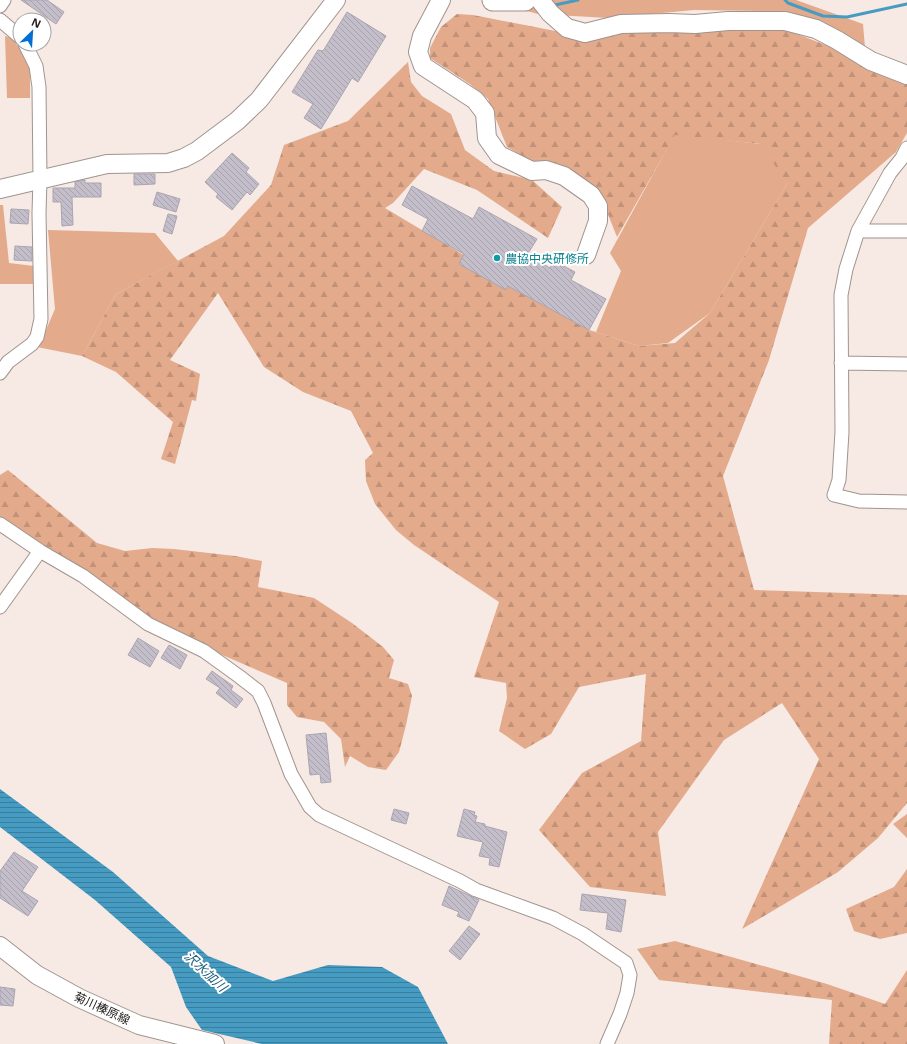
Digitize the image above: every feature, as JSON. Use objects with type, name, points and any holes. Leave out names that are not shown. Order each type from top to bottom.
[{"type":"main road","points":[[493,0],[525,0]]},
{"type":"street","points":[[0,6],[4,0]]},
{"type":"street","points":[[0,189],[107,164],[168,163],[184,158],[197,151],[232,125],[259,100],[336,0]]},
{"type":"street","points":[[441,0],[422,36],[418,52],[423,66],[475,100],[486,113],[487,138],[499,155],[532,171],[546,170],[564,176],[591,195],[598,206],[598,221],[586,255]]},
{"type":"street","points":[[540,0],[567,28],[585,33],[621,24],[695,24],[728,21],[786,22],[816,29],[838,40],[871,61],[907,75]]},
{"type":"street","points":[[0,20],[12,30]]},
{"type":"street","points":[[0,373],[8,362],[32,344],[38,337],[41,319],[39,87],[36,66],[29,52]]},
{"type":"street","points":[[907,148],[902,158],[890,173],[858,231],[846,269],[842,295],[841,441],[839,480],[834,495],[859,501],[907,502]]},
{"type":"street","points":[[858,231],[907,231]]},
{"type":"street","points":[[841,363],[907,364]]},
{"type":"street","points":[[0,524],[40,551],[83,576],[148,624],[204,652],[240,676],[258,691],[291,774],[310,808],[318,815],[476,890],[553,918],[583,934],[626,963],[630,975],[627,993],[607,1044]]},
{"type":"street","points":[[0,607],[40,551]]},
{"type":"street","name":"菊川榛原線","points":[[0,946],[37,975],[79,998],[139,1025],[215,1044]]},
{"type":"green space","points":[[487,0],[796,0],[863,24],[865,48],[817,23],[763,11],[694,10],[608,18],[538,14]]},
{"type":"green space","points":[[457,14],[473,15],[581,36],[675,28],[729,28],[789,31],[831,47],[876,73],[907,84],[907,133],[896,152],[808,228],[769,360],[723,476],[754,590],[907,595],[907,803],[878,838],[838,872],[742,929],[819,759],[782,703],[724,740],[658,832],[666,896],[590,887],[539,830],[582,773],[641,741],[646,674],[579,687],[551,734],[525,749],[499,731],[507,698],[506,683],[474,677],[499,602],[414,545],[396,530],[375,504],[366,481],[365,460],[373,453],[351,411],[303,392],[264,367],[218,293],[170,360],[200,374],[196,401],[192,400],[175,464],[161,459],[173,422],[116,372],[82,356],[116,294],[224,236],[271,185],[284,145],[348,121],[408,62],[411,82],[422,96],[451,114],[465,150],[494,171],[532,180],[562,207],[548,238],[477,190],[424,169],[393,203],[385,208],[589,330],[639,346],[675,343],[710,313],[787,184],[761,144],[675,135],[617,237],[597,187],[556,165],[535,163],[507,147],[488,99],[470,84],[430,58],[430,48],[441,27]]},
{"type":"green space","points":[[5,36],[12,38],[12,52],[22,52],[30,63],[30,98],[7,98]]},
{"type":"green space","points":[[675,134],[769,145],[787,184],[710,313],[668,343],[639,346],[596,332],[621,271],[610,253]]},
{"type":"green space","points":[[0,205],[3,205],[9,263],[34,266],[36,284],[0,284]]},
{"type":"green space","points":[[48,230],[155,233],[178,261],[116,294],[82,356],[37,347],[55,309]]},
{"type":"green space","points":[[8,470],[97,543],[125,551],[152,548],[174,549],[235,556],[262,561],[258,587],[314,598],[352,623],[383,647],[394,660],[389,678],[408,684],[412,696],[399,752],[386,770],[368,767],[350,756],[345,767],[341,739],[324,722],[297,717],[287,705],[287,683],[169,632],[103,583],[5,527],[0,517],[0,475]]},
{"type":"green space","points":[[907,814],[907,838],[893,824]]},
{"type":"green space","points":[[907,869],[907,933],[880,939],[854,931],[846,909],[894,887]]},
{"type":"green space","points":[[675,941],[827,984],[885,1004],[907,970],[907,1044],[829,1044],[832,1000],[659,980],[637,949]]},
{"type":"water","name":"沢水加川","points":[[0,789],[113,872],[208,956],[273,981],[328,965],[382,967],[418,987],[448,1044],[262,1044],[202,1030],[186,1007],[171,967],[95,900],[0,827]]},
{"type":"building","points":[[21,0],[47,0],[64,12],[56,24],[52,21],[52,12],[38,12]]},
{"type":"building","points":[[347,12],[386,36],[358,82],[352,78],[321,129],[304,118],[313,104],[292,92],[318,50],[323,51]]},
{"type":"building","points":[[232,153],[249,168],[246,172],[259,184],[250,195],[247,192],[232,210],[216,197],[218,194],[205,182]]},
{"type":"building","points":[[134,174],[155,174],[155,184],[134,185]]},
{"type":"building","points":[[85,180],[85,183],[101,183],[101,197],[72,197],[73,225],[62,226],[61,202],[53,202],[53,188],[75,188],[75,182]]},
{"type":"building","name":"農協中央研修所","points":[[412,186],[473,219],[479,207],[537,239],[527,255],[550,268],[554,261],[575,272],[571,280],[606,299],[589,330],[508,286],[506,290],[459,264],[464,254],[422,231],[428,219],[402,205]]},
{"type":"building","points":[[157,192],[180,199],[176,212],[153,205]]},
{"type":"building","points":[[11,209],[29,210],[28,224],[10,223]]},
{"type":"building","points":[[168,214],[177,216],[172,234],[163,231]]},
{"type":"building","points":[[15,246],[32,247],[32,261],[14,260]]},
{"type":"building","points":[[138,638],[159,651],[150,667],[128,655]]},
{"type":"building","points":[[169,645],[187,655],[180,669],[161,658]]},
{"type":"building","points":[[212,671],[233,686],[231,690],[243,699],[236,708],[216,693],[220,688],[206,679]]},
{"type":"building","points":[[326,733],[331,782],[321,783],[320,774],[310,775],[306,735]]},
{"type":"building","points":[[394,809],[409,813],[406,824],[391,820]]},
{"type":"building","points":[[464,809],[475,812],[474,815],[477,816],[475,822],[507,832],[499,867],[489,865],[490,858],[479,856],[483,842],[457,836]]},
{"type":"building","points":[[14,852],[38,867],[22,891],[38,901],[28,916],[0,898],[0,871]]},
{"type":"building","points":[[449,886],[479,900],[469,921],[457,916],[459,912],[442,905]]},
{"type":"building","points":[[582,894],[626,900],[621,932],[606,929],[608,913],[580,910]]},
{"type":"building","points":[[469,926],[480,934],[460,960],[449,951]]},
{"type":"building","points":[[0,987],[15,989],[13,1006],[0,1005]]},
{"type":"waterway","points":[[555,5],[578,0]]},
{"type":"waterway","points":[[785,0],[788,3],[823,16],[847,17],[907,4]]},
{"type":"place","name":"農協中央研修所","points":[[497,258]]}]
